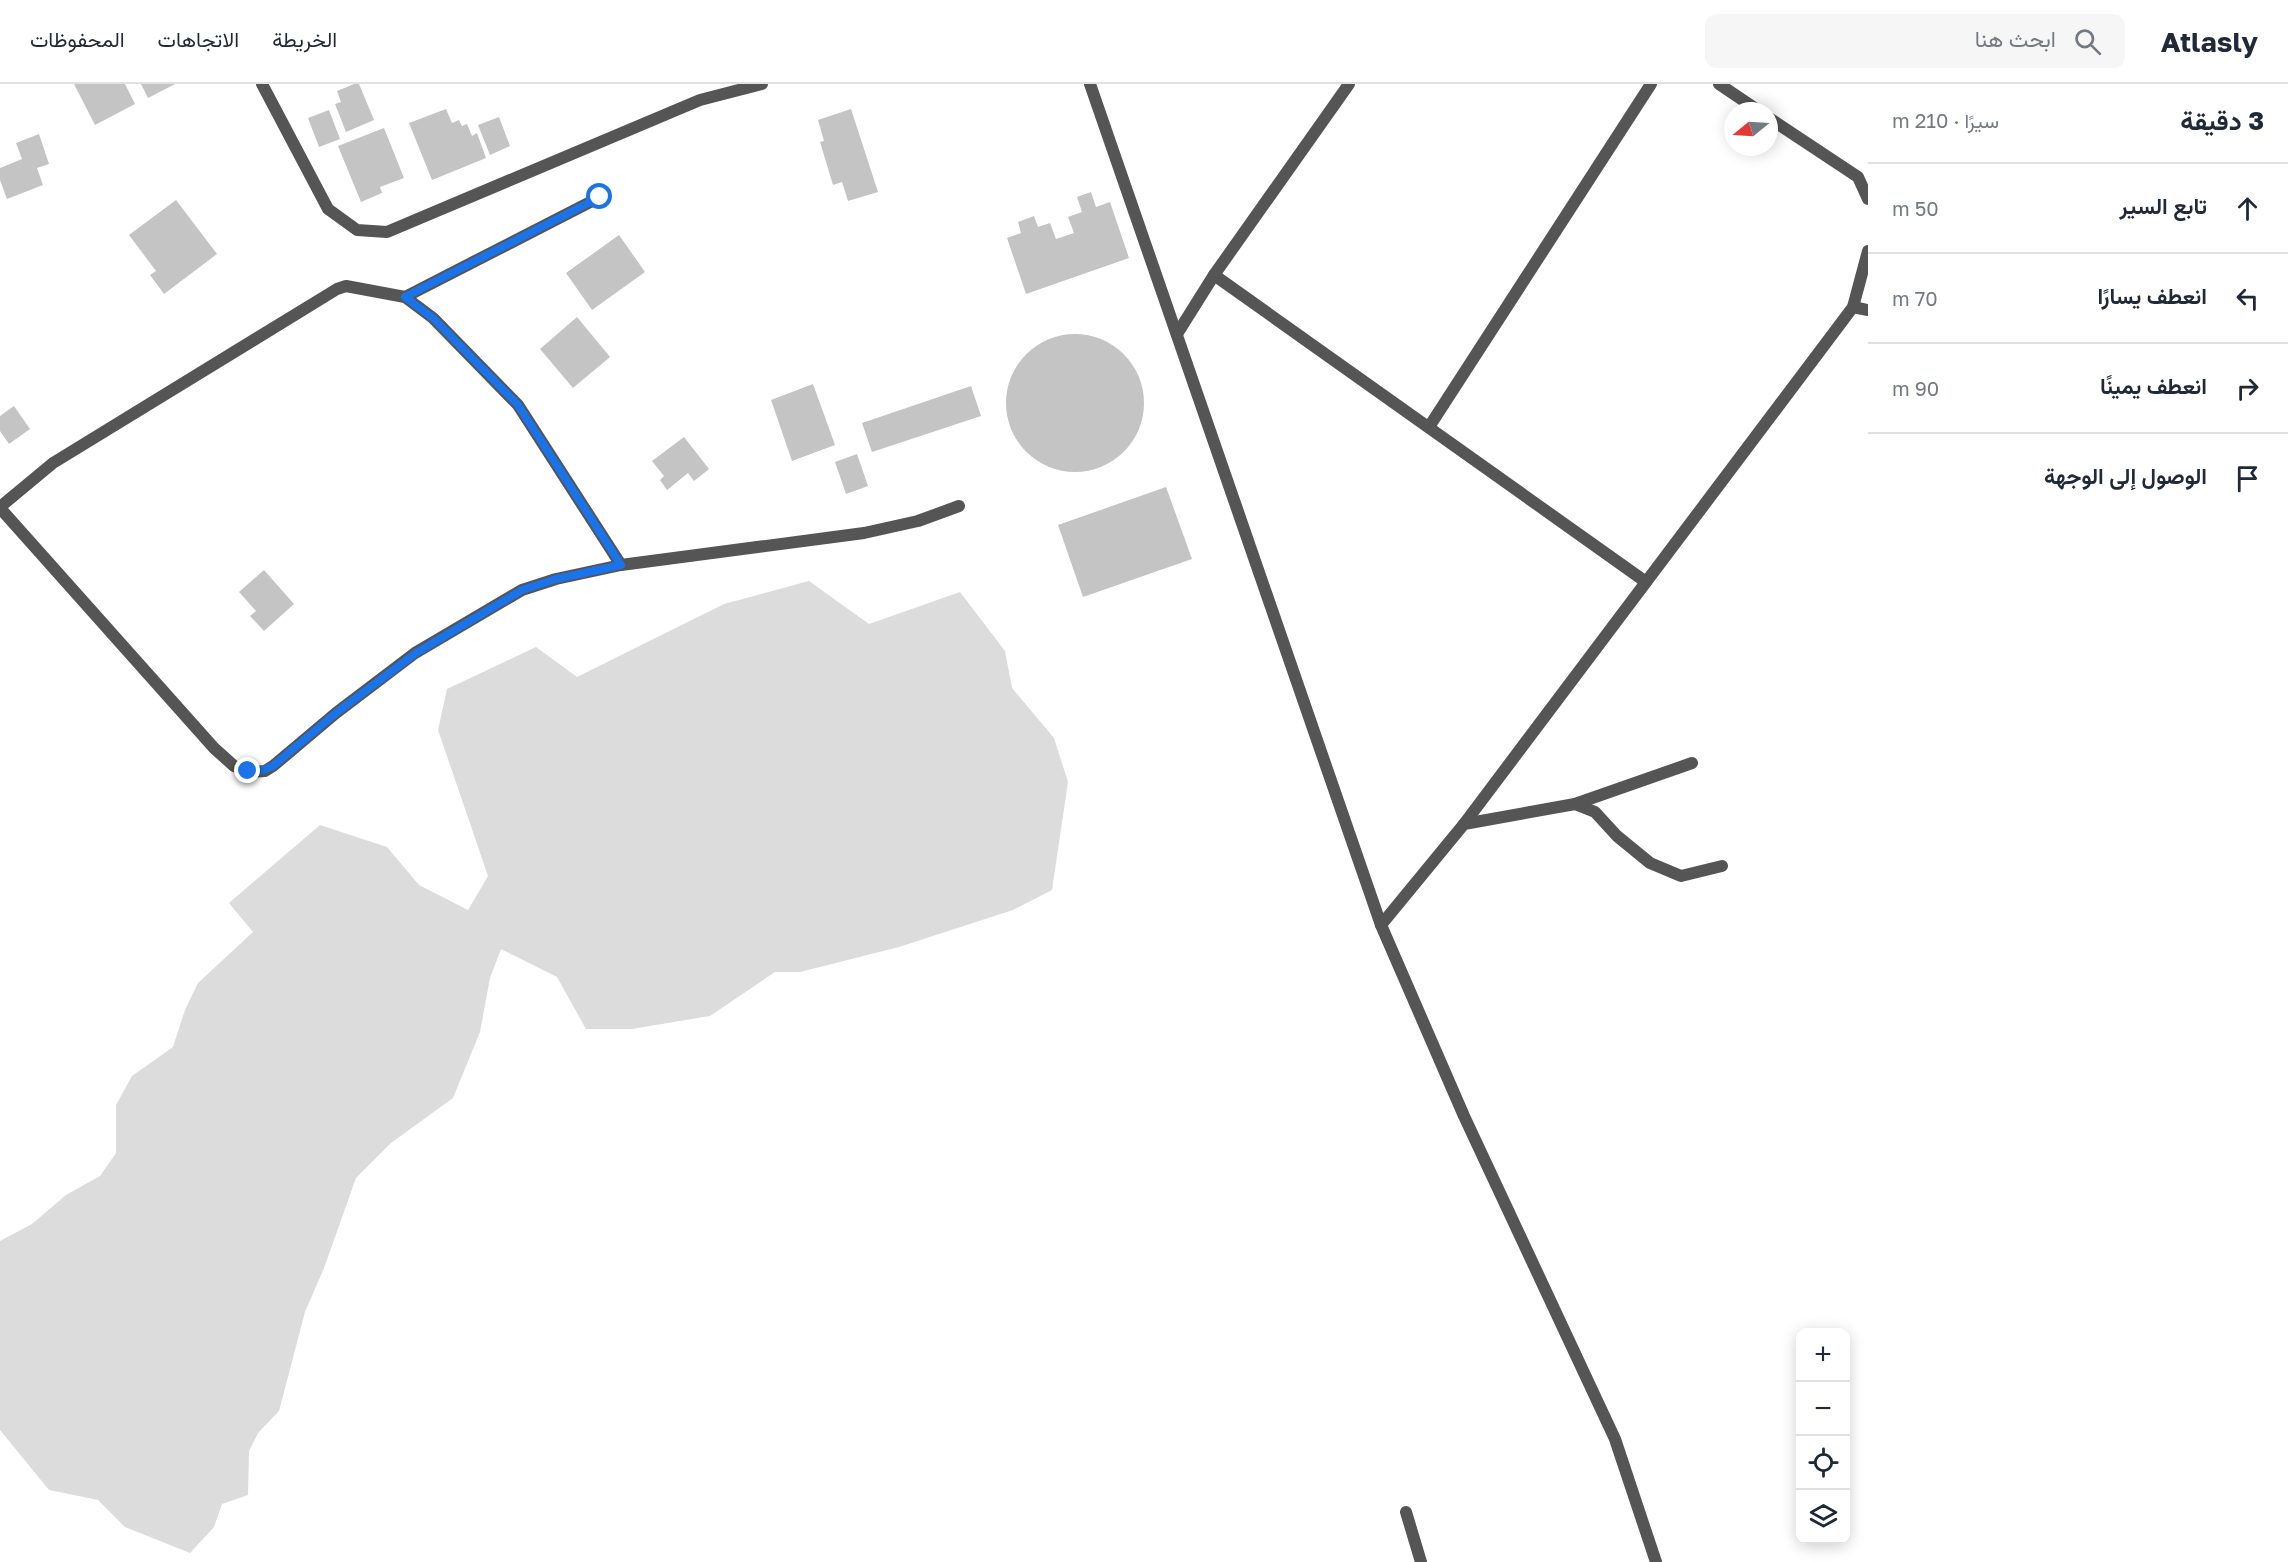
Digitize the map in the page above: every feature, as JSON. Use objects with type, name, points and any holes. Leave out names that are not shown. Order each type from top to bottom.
[{"type":"street","points":[[262,84],[328,208],[357,230],[387,232],[699,100],[762,84]]},
{"type":"street","points":[[1090,84],[1381,925],[1464,1116],[1615,1439],[1656,1562]]},
{"type":"street","points":[[1177,334],[1214,275],[1349,84]]},
{"type":"street","points":[[1429,427],[1651,84]]},
{"type":"street","points":[[1719,84],[1746,102]]},
{"type":"street","points":[[1778,123],[1863,177],[1868,199]]},
{"type":"street","points":[[405,297],[600,197]]},
{"type":"street","points":[[1381,925],[1464,824],[1853,307],[1868,251]]},
{"type":"street","points":[[1214,275],[1646,582]]},
{"type":"street","points":[[621,565],[518,405],[433,318],[405,297],[346,286],[337,289],[53,463],[0,508],[214,748],[234,766],[258,772],[273,766],[336,713],[416,653],[522,590],[556,579],[621,565],[864,533],[918,521],[959,506]]},
{"type":"street","points":[[1853,307],[1868,310]]},
{"type":"street","points":[[1464,824],[1575,804],[1692,763]]},
{"type":"street","points":[[1575,804],[1595,812],[1617,836],[1650,863],[1681,876],[1722,866]]},
{"type":"street","points":[[1406,1512],[1421,1562]]},
{"type":"shaded area","points":[[809,581],[869,624],[960,592],[1005,651],[1012,688],[1054,738],[1068,782],[1052,890],[1013,910],[899,947],[800,972],[775,972],[710,1016],[632,1029],[586,1029],[557,977],[501,949],[490,978],[480,1032],[453,1098],[391,1143],[356,1178],[324,1268],[305,1312],[279,1411],[258,1433],[249,1451],[248,1495],[222,1504],[214,1527],[190,1553],[125,1527],[98,1500],[49,1490],[0,1430],[0,1241],[32,1224],[66,1195],[100,1176],[116,1153],[116,1105],[132,1076],[173,1047],[185,1010],[198,983],[253,932],[229,903],[320,825],[387,847],[419,885],[468,910],[488,876],[438,730],[447,689],[536,647],[577,677],[724,604]]},
{"type":"building","points":[[74,84],[125,84],[135,104],[95,125]]},
{"type":"building","points":[[141,84],[175,84],[148,98]]},
{"type":"building","points":[[359,84],[374,120],[346,132],[335,104],[341,102],[337,91]]},
{"type":"building","points":[[446,109],[452,123],[459,120],[462,126],[467,124],[472,136],[477,133],[486,158],[432,180],[409,123]]},
{"type":"building","points":[[851,109],[878,192],[848,201],[842,182],[833,185],[820,142],[824,141],[818,120]]},
{"type":"building","points":[[329,110],[340,139],[319,147],[308,118]]},
{"type":"building","points":[[499,117],[510,146],[490,155],[478,125]]},
{"type":"building","points":[[384,128],[404,178],[380,187],[382,193],[361,202],[338,146]]},
{"type":"building","points":[[39,134],[49,164],[37,168],[43,185],[7,199],[0,180],[0,168],[22,159],[16,143]]},
{"type":"building","points":[[1091,192],[1096,207],[1110,202],[1129,258],[1026,294],[1007,238],[1021,233],[1018,222],[1034,216],[1038,227],[1050,223],[1056,239],[1074,233],[1068,217],[1082,212],[1077,197]]},
{"type":"building","points":[[176,200],[217,254],[164,294],[150,275],[156,271],[129,235]]},
{"type":"building","points":[[619,235],[645,272],[592,310],[566,273]]},
{"type":"building","points":[[577,317],[610,357],[573,388],[540,349]]},
{"type":"building","points":[[1075,334],[1101,339],[1124,354],[1139,377],[1144,403],[1139,429],[1124,452],[1101,467],[1075,472],[1049,467],[1026,452],[1011,429],[1006,403],[1011,377],[1026,354],[1049,339]]},
{"type":"building","points":[[813,384],[835,445],[792,461],[771,400]]},
{"type":"building","points":[[971,386],[981,416],[872,452],[862,423]]},
{"type":"building","points":[[14,406],[30,429],[9,444],[0,431],[0,416]]},
{"type":"building","points":[[684,437],[709,469],[694,481],[688,473],[667,490],[660,480],[664,476],[652,461]]},
{"type":"building","points":[[857,454],[868,486],[846,494],[835,462]]},
{"type":"building","points":[[1166,487],[1192,559],[1083,597],[1058,525]]},
{"type":"building","points":[[264,570],[294,604],[264,631],[250,616],[256,611],[239,592]]},
{"type":"route","points":[[248,771],[265,771],[273,766],[336,713],[416,653],[522,590],[556,579],[621,565],[518,405],[433,318],[405,297],[600,197]]}]
